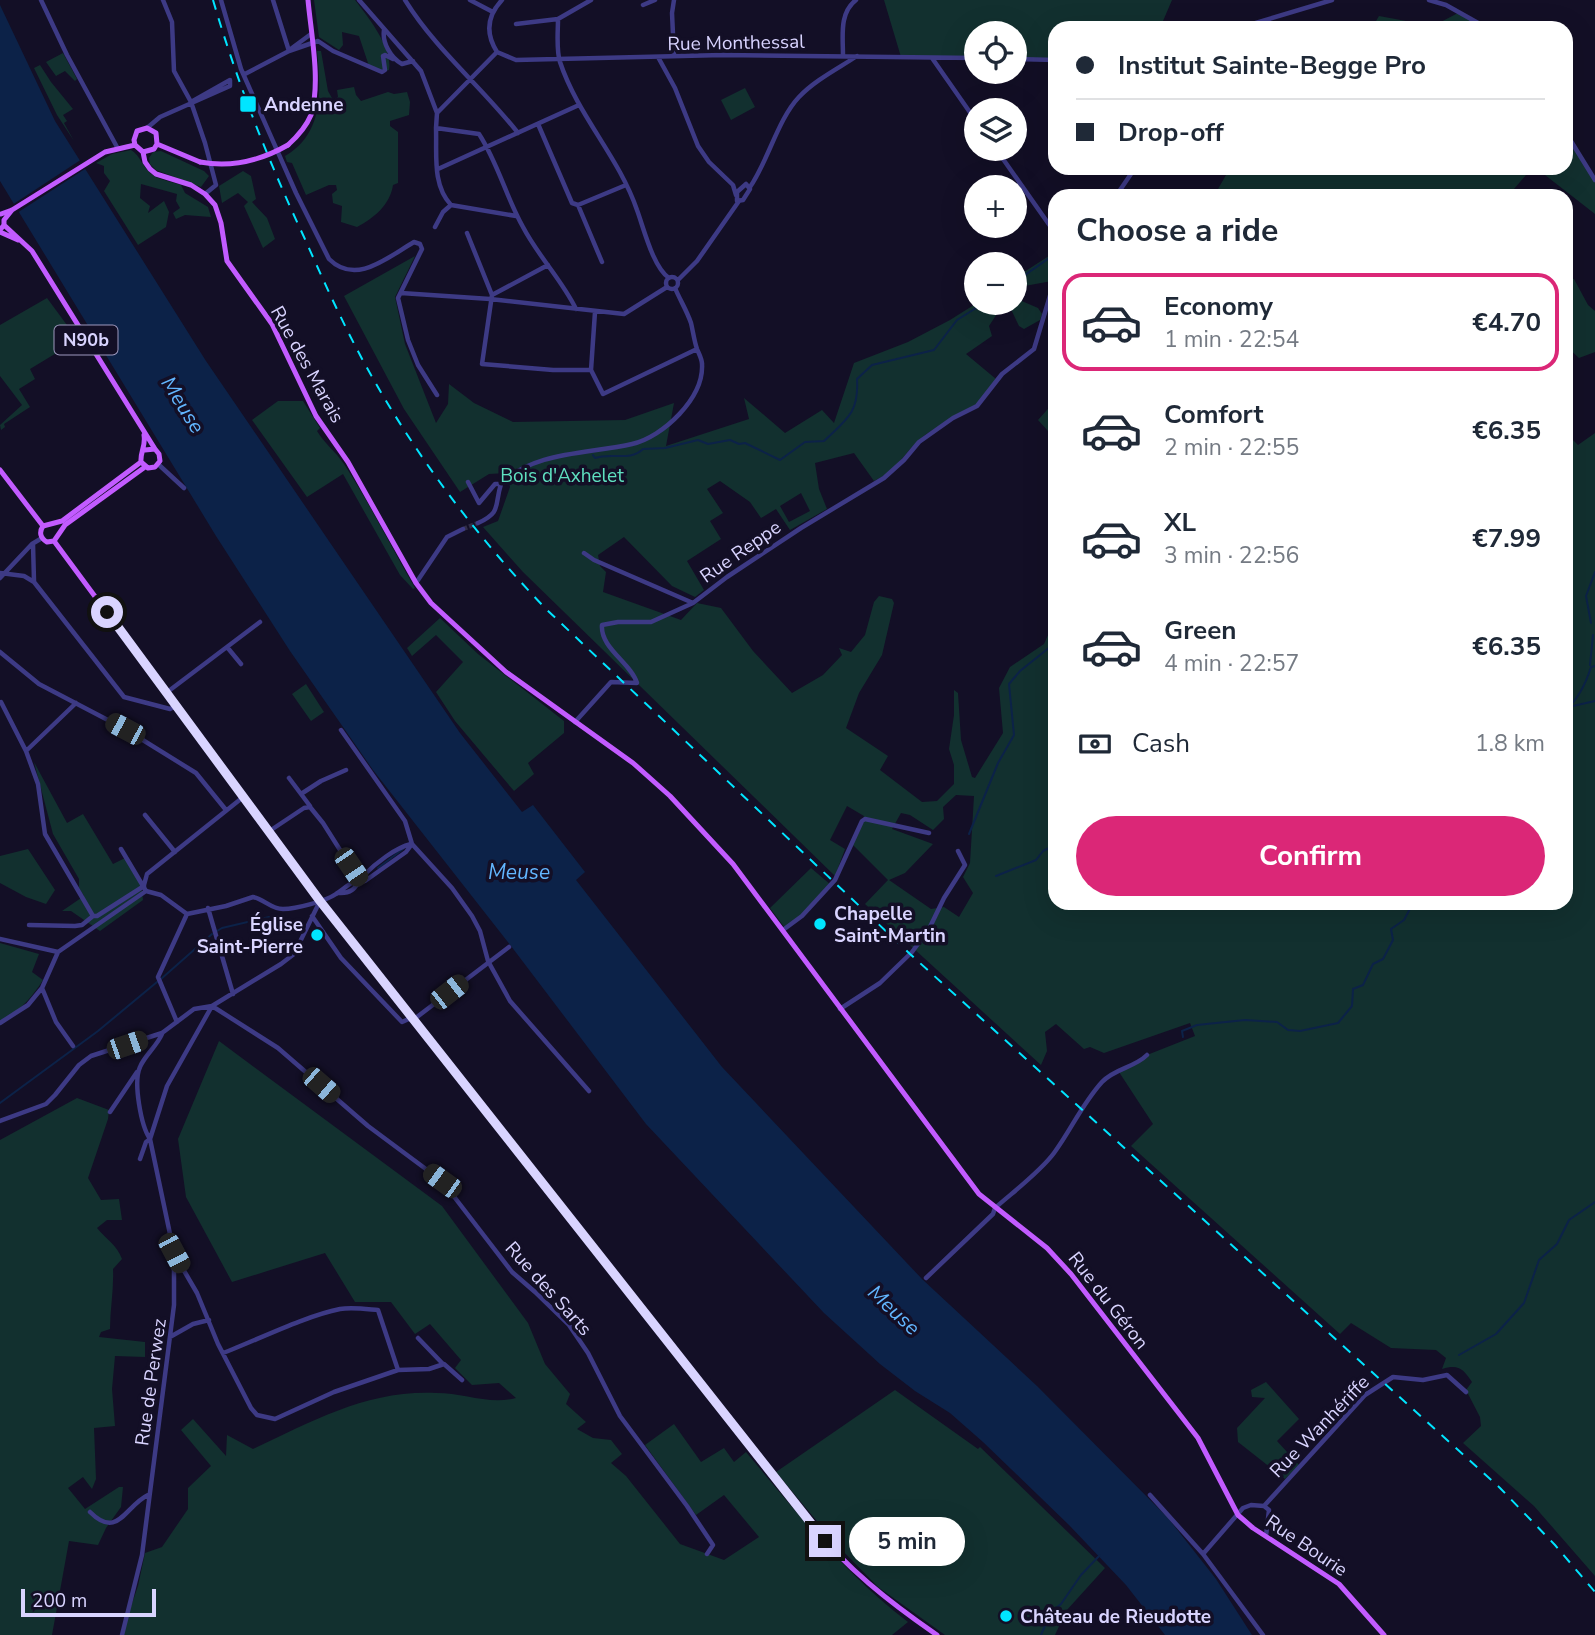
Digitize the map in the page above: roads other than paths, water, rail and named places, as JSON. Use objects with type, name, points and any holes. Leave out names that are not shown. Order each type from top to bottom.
[{"type":"main road","points":[[158,144],[200,162],[216,165],[243,163],[288,145],[304,129],[313,104],[308,0]]},
{"type":"main road","points":[[135,145],[137,131],[147,128],[156,133],[158,144],[154,149],[144,152]]},
{"type":"main road","points":[[2,222],[12,210],[89,161],[117,147],[135,145],[144,152],[145,162],[156,174],[191,185],[205,194]]},
{"type":"main road","name":"Rue des Marais","points":[[205,194],[219,212],[227,261],[272,324],[316,416],[348,462],[416,583]]},
{"type":"main road","name":"N90b","points":[[2,222],[27,246],[155,449]]},
{"type":"main road","name":"N90b","points":[[144,434],[145,450]]},
{"type":"main road","points":[[155,449],[160,458],[158,464],[152,468],[143,464],[140,457],[145,450],[155,449]]},
{"type":"main road","points":[[143,464],[60,531],[59,537],[54,541],[47,542],[42,538],[40,532],[43,526],[55,524],[143,464]]},
{"type":"main road","points":[[0,470],[43,526]]},
{"type":"main road","points":[[55,524],[60,531]]},
{"type":"main road","points":[[54,541],[320,901],[825,1541],[864,1581],[937,1635]]},
{"type":"main road","points":[[416,583],[431,603],[506,673],[633,763],[670,796],[733,864],[840,1009]]},
{"type":"main road","name":"Rue du Géron","points":[[840,1009],[979,1194],[1057,1259],[1187,1424],[1210,1459],[1238,1515]]},
{"type":"main road","name":"Rue Bourie","points":[[1238,1515],[1339,1584],[1384,1635]]},
{"type":"street","points":[[41,0],[65,52],[117,147]]},
{"type":"street","points":[[163,0],[172,22],[174,71],[191,102],[216,185],[205,194]]},
{"type":"street","points":[[221,0],[245,74],[296,192],[329,259],[337,267],[356,272],[366,270],[414,242],[420,244],[422,249],[398,298],[408,340],[418,365],[437,395]]},
{"type":"street","points":[[273,0],[289,51]]},
{"type":"street","points":[[359,0],[421,71],[438,113],[438,184],[444,197],[451,205],[517,216]]},
{"type":"street","points":[[405,0],[418,21],[470,81],[499,108],[518,133]]},
{"type":"street","points":[[470,0],[491,11]]},
{"type":"street","points":[[438,113],[497,52],[491,43],[488,29],[491,11],[502,0]]},
{"type":"street","points":[[516,24],[558,19],[591,0]]},
{"type":"street","points":[[643,5],[655,0]]},
{"type":"street","points":[[674,0],[671,13],[674,57]]},
{"type":"street","points":[[843,55],[846,11],[856,0]]},
{"type":"street","points":[[1262,21],[1332,0]]},
{"type":"street","points":[[1429,0],[1446,5],[1475,21]]},
{"type":"street","points":[[558,19],[559,59],[579,105],[617,163],[647,241],[663,274],[678,280]]},
{"type":"street","points":[[384,29],[383,37],[393,59]]},
{"type":"street","points":[[289,51],[303,37],[311,34]]},
{"type":"street","points":[[245,74],[312,41],[318,41],[333,51],[382,72],[385,70],[385,55],[402,64],[413,61]]},
{"type":"street","name":"Rue Monthessal","points":[[497,52],[516,60],[843,55],[964,58]]},
{"type":"street","points":[[736,195],[756,178],[799,97],[858,56]]},
{"type":"street","points":[[658,57],[675,88],[698,145],[709,162],[733,185],[739,201]]},
{"type":"street","points":[[932,58],[964,104]]},
{"type":"street","points":[[1027,59],[1048,60]]},
{"type":"street","points":[[147,128],[160,117],[230,86],[230,80],[191,102]]},
{"type":"street","points":[[438,169],[579,105]]},
{"type":"street","points":[[156,133],[160,117]]},
{"type":"street","points":[[538,124],[572,203],[578,205],[626,185]]},
{"type":"street","points":[[436,128],[479,134],[517,216],[576,309]]},
{"type":"street","points":[[1573,144],[1595,180]]},
{"type":"street","points":[[1004,161],[1048,223]]},
{"type":"street","points":[[733,185],[746,186]]},
{"type":"street","points":[[478,523],[492,516],[499,505],[501,484],[509,476],[536,463],[635,443],[651,436],[688,405],[701,376],[702,363],[690,319],[675,289],[678,280],[696,261],[739,201],[743,200],[746,186]]},
{"type":"street","points":[[435,227],[443,212],[451,205]]},
{"type":"street","points":[[578,205],[602,262]]},
{"type":"street","points":[[467,233],[491,297],[482,364],[591,370]]},
{"type":"street","points":[[491,297],[548,265]]},
{"type":"street","points":[[667,287],[668,278]]},
{"type":"street","points":[[401,293],[491,297],[624,314],[667,287],[675,289]]},
{"type":"street","name":"Rue Reppe","points":[[584,553],[594,560],[693,603],[801,528],[884,478],[919,442],[937,428],[977,406],[1002,374],[1034,349],[1048,302]]},
{"type":"street","points":[[595,312],[591,370],[603,394],[697,349]]},
{"type":"street","points":[[158,464],[184,488]]},
{"type":"street","points":[[468,482],[480,503],[495,484],[501,484]]},
{"type":"street","points":[[416,583],[447,537],[464,528]]},
{"type":"street","points":[[1,574],[42,538]]},
{"type":"street","points":[[32,544],[34,582]]},
{"type":"street","points":[[1,574],[24,576],[34,582],[124,697],[170,709],[176,706]]},
{"type":"street","points":[[575,722],[611,682],[637,683],[606,640],[601,630],[602,625],[651,622],[693,603]]},
{"type":"street","points":[[166,693],[260,622]]},
{"type":"street","points":[[227,647],[241,664]]},
{"type":"street","points":[[0,652],[39,684],[125,729],[196,773],[226,810]]},
{"type":"street","points":[[1,702],[26,751],[37,784],[45,834],[93,916]]},
{"type":"street","points":[[26,751],[76,703]]},
{"type":"street","points":[[341,730],[405,821],[412,844],[452,888],[472,916],[480,931],[488,961],[510,1001],[589,1091]]},
{"type":"street","points":[[301,794],[321,780],[346,770]]},
{"type":"street","points":[[289,778],[323,823],[360,881]]},
{"type":"street","points":[[0,1023],[28,1005],[42,988],[58,952],[145,888],[147,874],[242,798]]},
{"type":"street","points":[[268,832],[304,808],[310,807]]},
{"type":"street","points":[[145,815],[175,852]]},
{"type":"street","points":[[783,930],[802,916],[835,880],[865,819],[929,833]]},
{"type":"street","points":[[177,1022],[158,977],[187,914],[257,897],[271,906],[285,909],[320,901],[355,880],[365,881],[406,852],[412,844]]},
{"type":"street","points":[[121,849],[145,888],[161,895],[187,914]]},
{"type":"street","points":[[840,1009],[880,983],[920,942],[965,866],[958,851]]},
{"type":"street","points":[[29,925],[82,925],[93,916],[145,888]]},
{"type":"street","points":[[0,1121],[46,1104],[79,1065],[91,1056],[162,1033],[194,1009],[212,1006],[281,964],[294,954],[320,901]]},
{"type":"street","points":[[208,908],[233,994]]},
{"type":"street","points":[[312,916],[341,958],[402,1022],[412,1019],[509,947]]},
{"type":"street","points":[[0,939],[58,952]]},
{"type":"street","points":[[42,988],[56,1022],[73,1046]]},
{"type":"street","name":"Rue de Perwez","points":[[122,1633],[142,1555],[174,1305],[174,1253],[150,1139],[167,1086],[212,1006]]},
{"type":"street","name":"Rue des Sarts","points":[[212,1006],[278,1048],[368,1126],[442,1181],[512,1272],[536,1292],[575,1335],[594,1364],[620,1416],[713,1545],[707,1554]]},
{"type":"street","points":[[110,1112],[162,1033]]},
{"type":"street","points":[[926,1278],[1053,1154],[1080,1108],[1104,1080],[1115,1071],[1141,1061],[1147,1055]]},
{"type":"street","points":[[138,1072],[143,1119],[150,1139]]},
{"type":"street","name":"Rue de Perwez","points":[[140,1159],[146,1142],[150,1139]]},
{"type":"street","points":[[174,1253],[251,1408],[264,1418],[275,1419],[334,1392],[398,1370],[429,1369],[444,1364]]},
{"type":"street","points":[[223,1353],[328,1313],[348,1308],[378,1310],[398,1370]]},
{"type":"street","points":[[170,1337],[193,1324],[209,1320]]},
{"type":"street","points":[[418,1339],[462,1380]]},
{"type":"street","name":"Rue Wanhériffe","points":[[1203,1554],[1243,1508],[1251,1505],[1264,1506],[1365,1395],[1385,1380],[1401,1377],[1423,1380],[1447,1375],[1466,1392]]},
{"type":"street","points":[[90,1512],[99,1522],[109,1524],[121,1519],[138,1499],[149,1494]]},
{"type":"street","points":[[1150,1494],[1203,1554],[1263,1635]]},
{"type":"street","points":[[1264,1506],[1269,1510],[1266,1536]]},
{"type":"water","name":"Meuse","points":[[0,5],[55,121],[206,361],[460,733],[522,812],[533,805],[585,872],[576,880],[722,1067],[922,1279],[1037,1386],[1168,1518],[1216,1579],[1252,1635],[1165,1635],[1126,1585],[1069,1525],[983,1442],[950,1413],[880,1364],[824,1313],[646,1124],[373,770],[290,651],[216,536],[0,181]]},
{"type":"waterway","points":[[1027,274],[1048,259]]},
{"type":"waterway","points":[[593,455],[595,458],[626,456],[643,449],[665,448],[698,440],[708,444],[730,440],[739,444],[745,443],[780,460],[805,442],[824,441],[839,427],[854,408],[857,379],[872,365],[934,350],[957,320],[965,315]]},
{"type":"waterway","points":[[1591,623],[1586,596],[1595,572]]},
{"type":"waterway","points":[[1590,665],[1593,635]]},
{"type":"waterway","points":[[969,834],[998,763],[1014,735],[1009,684],[1020,671],[1048,649]]},
{"type":"waterway","points":[[1573,702],[1582,690],[1591,667],[1595,666]]},
{"type":"waterway","points":[[1573,706],[1595,701]]},
{"type":"waterway","points":[[996,876],[1036,860],[1048,848]]},
{"type":"waterway","points":[[378,868],[403,849]]},
{"type":"waterway","points":[[1183,1037],[1182,1031],[1197,1025],[1245,1020],[1277,1022],[1288,1030],[1300,1031],[1338,1023],[1352,1006],[1353,989],[1363,985],[1373,964],[1383,959],[1393,940],[1391,929],[1404,920],[1409,910]]},
{"type":"waterway","points":[[217,931],[269,917]]},
{"type":"waterway","points":[[161,979],[212,934]]},
{"type":"waterway","points":[[0,1103],[98,1031],[157,982]]},
{"type":"waterway","points":[[1459,1355],[1496,1334],[1524,1303],[1539,1260],[1557,1244],[1569,1220],[1595,1202]]},
{"type":"waterway","points":[[1041,1635],[1051,1612],[1061,1604],[1081,1575],[1100,1555]]},
{"type":"tunnel","points":[[463,529],[478,523]]},
{"type":"railway","points":[[213,0],[232,61],[266,150],[353,341],[390,407],[429,468],[496,554],[545,608],[910,954],[1500,1488],[1555,1545],[1595,1592]]},
{"type":"place","name":"Andenne","points":[[248,104]]},
{"type":"place","name":"Chapelle Saint-Martin","points":[[820,924]]},
{"type":"place","name":"Église Saint-Pierre","points":[[317,935]]},
{"type":"place","name":"Château de Rieudotte","points":[[1006,1616]]},
{"type":"park label","name":"Bois d'Axhelet","points":[[562,475]]}]
